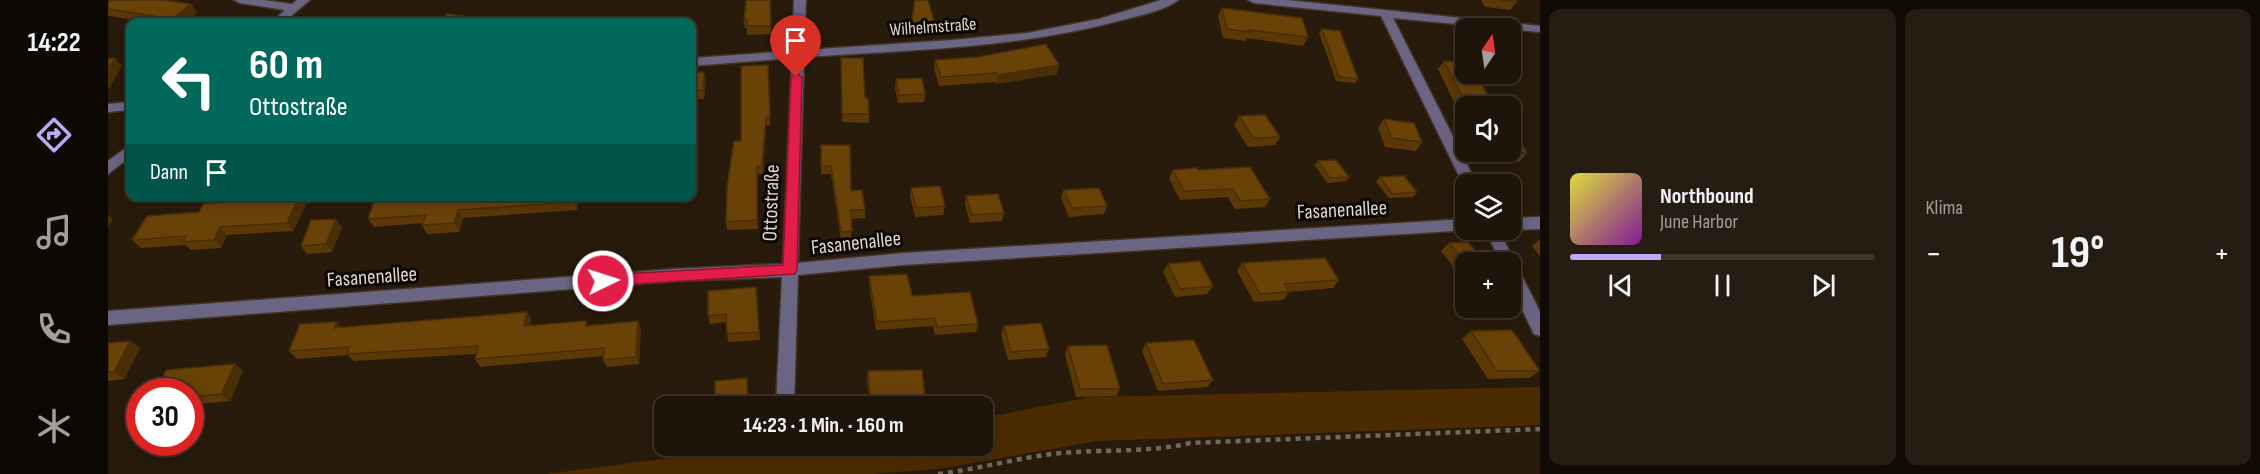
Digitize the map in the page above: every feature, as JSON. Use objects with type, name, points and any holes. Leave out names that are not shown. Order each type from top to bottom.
[{"type":"street","points":[[240,0],[300,4]]},
{"type":"street","name":"Ottostraße","points":[[785,396],[800,0]]},
{"type":"street","name":"Wilhelmstraße","points":[[696,62],[962,44],[1032,35],[1113,19],[1172,0]]},
{"type":"street","points":[[1254,0],[1540,29]]},
{"type":"street","points":[[283,18],[300,4]]},
{"type":"street","points":[[1385,14],[1465,174]]},
{"type":"street","points":[[108,108],[126,106]]},
{"type":"street","points":[[108,169],[126,153]]},
{"type":"street","points":[[1521,224],[1540,223]]},
{"type":"street","name":"Fasanenallee","points":[[108,318],[674,275],[790,270],[903,259],[1455,225]]},
{"type":"street","points":[[1521,290],[1540,329]]},
{"type":"path","points":[[938,474],[978,469],[1041,455],[1091,450],[1169,448],[1190,443],[1540,429]]},
{"type":"shaded area","points":[[1540,387],[1540,425],[1097,441],[938,469],[870,474],[546,474],[686,456],[993,456],[993,416],[1091,397]]},
{"type":"building","points":[[108,0],[162,0],[191,4],[173,18],[108,9]]},
{"type":"building","points":[[746,0],[770,0],[771,26],[747,26],[747,19],[744,20]]},
{"type":"building","points":[[915,0],[928,0],[935,24],[911,26]]},
{"type":"building","points":[[1222,8],[1302,18],[1308,37],[1227,29]]},
{"type":"building","points":[[447,14],[473,17],[472,18],[444,18]]},
{"type":"building","points":[[1322,29],[1340,31],[1358,79],[1339,77]]},
{"type":"building","points":[[1046,44],[1059,65],[998,75],[997,73],[941,77],[935,60],[978,57]]},
{"type":"building","points":[[115,58],[108,69],[108,59]]},
{"type":"building","points":[[841,58],[863,58],[865,98],[868,98],[869,114],[842,114]]},
{"type":"building","points":[[1444,61],[1455,62],[1455,83]]},
{"type":"building","points":[[768,65],[770,116],[766,117],[762,166],[757,166],[757,220],[726,222],[727,187],[734,141],[741,141],[741,66]]},
{"type":"building","points":[[696,72],[704,72],[703,90],[696,91]]},
{"type":"building","points":[[922,78],[925,94],[899,95],[896,79]]},
{"type":"building","points":[[1456,84],[1482,84],[1488,96],[1462,96]]},
{"type":"building","points":[[1265,115],[1280,137],[1253,138],[1239,116]]},
{"type":"building","points":[[1384,119],[1414,123],[1422,142],[1392,138]]},
{"type":"building","points":[[1521,142],[1527,153],[1521,152]]},
{"type":"building","points":[[821,145],[850,145],[851,191],[862,190],[865,210],[851,210],[852,231],[841,232],[831,166],[821,166]]},
{"type":"building","points":[[1336,160],[1349,177],[1330,178],[1318,161]]},
{"type":"building","points":[[1250,167],[1270,199],[1240,201],[1233,189],[1184,191],[1173,170],[1197,168],[1198,170]]},
{"type":"building","points":[[1404,176],[1417,192],[1392,194],[1380,177]]},
{"type":"building","points":[[940,186],[945,206],[916,208],[911,188]]},
{"type":"building","points":[[1099,188],[1107,206],[1072,208],[1064,190]]},
{"type":"building","points":[[998,194],[1004,213],[972,215],[966,196]]},
{"type":"building","points":[[297,201],[287,223],[220,227],[214,240],[183,242],[186,236],[132,240],[147,216],[199,212],[203,204]]},
{"type":"building","points":[[374,201],[574,201],[458,210],[454,223],[422,225],[426,215],[368,219]]},
{"type":"building","points":[[336,219],[326,244],[301,246],[311,220]]},
{"type":"building","points":[[1468,242],[1476,252],[1456,252],[1449,243]]},
{"type":"building","points":[[1325,258],[1339,280],[1284,284],[1289,292],[1260,294],[1242,263]]},
{"type":"building","points":[[1200,261],[1213,286],[1180,289],[1168,264]]},
{"type":"building","points":[[907,274],[912,296],[970,292],[978,324],[937,327],[935,318],[877,322],[869,276]]},
{"type":"building","points":[[756,287],[759,332],[727,334],[726,314],[708,316],[708,291]]},
{"type":"building","points":[[527,312],[524,326],[586,321],[586,326],[638,321],[636,357],[603,360],[604,348],[475,359],[478,346],[347,354],[349,347],[289,351],[300,324],[337,322],[334,328]]},
{"type":"building","points":[[1041,323],[1049,349],[1011,352],[1004,326]]},
{"type":"building","points":[[1512,330],[1540,371],[1497,371],[1471,331]]},
{"type":"building","points":[[1194,340],[1213,380],[1163,384],[1146,343]]},
{"type":"building","points":[[130,341],[114,372],[108,372],[108,343]]},
{"type":"building","points":[[1107,345],[1120,389],[1080,389],[1068,346]]},
{"type":"building","points":[[235,364],[221,394],[204,396],[204,378],[162,378],[166,370]]},
{"type":"building","points":[[922,370],[925,396],[870,396],[868,371]]},
{"type":"building","points":[[747,378],[748,396],[715,396],[715,381]]},
{"type":"route","points":[[603,281],[674,275],[790,270],[796,77]]}]
